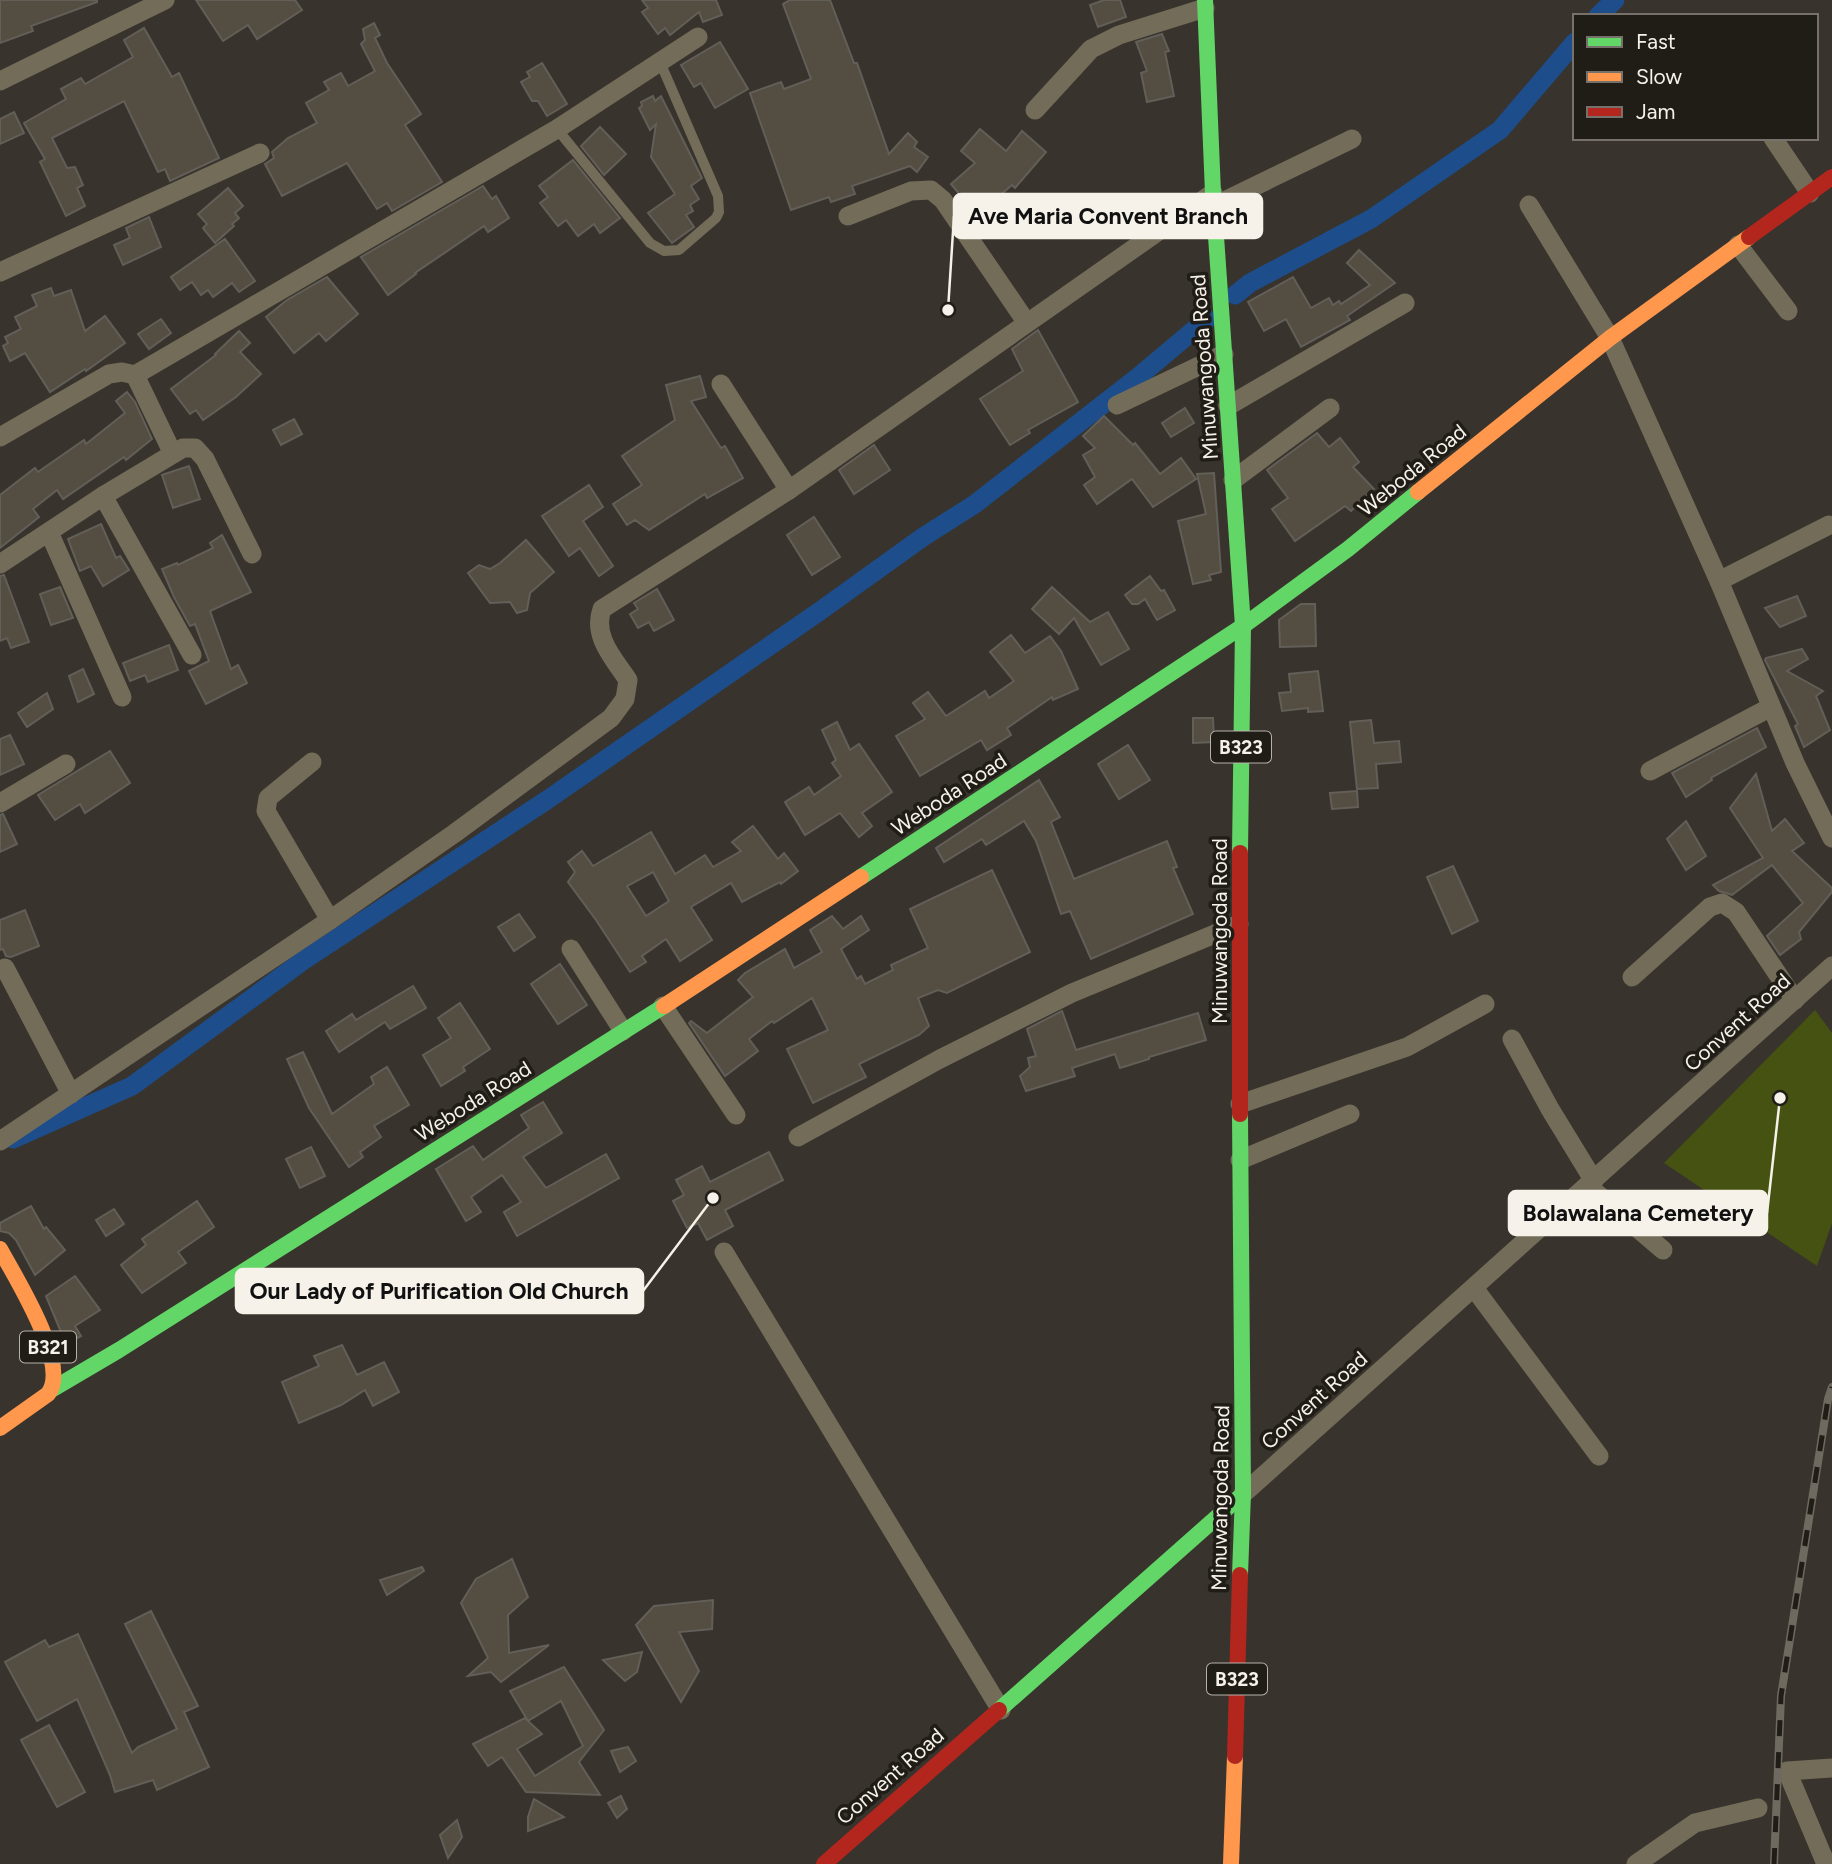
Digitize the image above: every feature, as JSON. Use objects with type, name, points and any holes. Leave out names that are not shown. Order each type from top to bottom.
[{"type":"street","points":[[0,81],[165,0]]},
{"type":"street","points":[[1035,110],[1091,48],[1205,4]]},
{"type":"street","name":"Minuwangoda Road","points":[[1205,4],[1214,200],[1243,626],[1239,924],[1243,1494],[1231,1864]]},
{"type":"street","points":[[135,376],[557,129],[698,37]]},
{"type":"street","points":[[0,1141],[330,920],[466,825],[611,718],[625,699],[628,680],[602,641],[597,622],[602,610],[789,489],[1027,323],[1214,200],[1352,139]]},
{"type":"street","points":[[1774,140],[1810,193]]},
{"type":"street","points":[[0,272],[260,153]]},
{"type":"street","name":"Weboda Road","points":[[51,1390],[131,1343],[663,1006],[1243,626],[1348,549],[1610,338],[1832,177]]},
{"type":"street","points":[[848,216],[911,191],[931,190],[943,200],[1027,323]]},
{"type":"street","points":[[1529,205],[1610,338],[1719,581],[1795,763],[1832,838]]},
{"type":"street","points":[[1738,245],[1788,312]]},
{"type":"street","points":[[1228,406],[1405,303]]},
{"type":"street","points":[[1117,405],[1224,354]]},
{"type":"street","points":[[0,437],[109,374],[122,372],[135,376],[173,454]]},
{"type":"street","points":[[721,384],[789,489]]},
{"type":"street","points":[[1233,480],[1330,408]]},
{"type":"street","points":[[0,564],[183,447],[195,449],[205,458],[251,554]]},
{"type":"street","points":[[103,496],[192,655]]},
{"type":"street","points":[[1719,581],[1829,525]]},
{"type":"street","points":[[49,532],[122,697]]},
{"type":"street","points":[[1650,771],[1771,707]]},
{"type":"street","points":[[312,762],[268,799],[266,811],[330,920]]},
{"type":"street","points":[[0,803],[66,764]]},
{"type":"street","points":[[1632,977],[1710,907],[1722,903],[1736,912],[1795,1000]]},
{"type":"street","points":[[798,1137],[940,1059],[1072,993],[1239,924]]},
{"type":"street","points":[[571,949],[623,1031]]},
{"type":"street","name":"Convent Road","points":[[824,1864],[1001,1710],[1832,967]]},
{"type":"street","points":[[5,968],[71,1094]]},
{"type":"street","points":[[1240,1104],[1407,1047],[1485,1004]]},
{"type":"street","points":[[663,1006],[736,1115]]},
{"type":"street","points":[[1512,1040],[1591,1183],[1663,1250]]},
{"type":"street","points":[[1240,1160],[1350,1114]]},
{"type":"street","name":"B321","points":[[0,1249],[37,1320],[48,1347],[55,1376],[51,1390],[0,1429]]},
{"type":"street","points":[[724,1252],[1001,1710]]},
{"type":"street","points":[[1474,1288],[1599,1456]]},
{"type":"street","points":[[1826,1864],[1787,1771],[1832,1768]]},
{"type":"street","points":[[1636,1864],[1695,1823],[1758,1808]]},
{"type":"lane","points":[[557,129],[650,243],[664,251],[679,250],[716,218],[719,205],[718,196],[660,62]]},
{"type":"green space","points":[[1815,1010],[1832,1033],[1832,1223],[1817,1266],[1664,1163]]},
{"type":"building","points":[[0,0],[97,2],[31,26],[33,31],[0,43]]},
{"type":"building","points":[[196,0],[295,0],[302,10],[257,39],[248,25],[223,41]]},
{"type":"building","points":[[642,0],[716,0],[722,15],[703,22],[699,12],[670,35],[665,28],[658,34],[642,12],[648,8]]},
{"type":"building","points":[[790,0],[830,0],[854,63],[857,63],[889,154],[908,133],[917,142],[914,147],[928,157],[917,172],[910,166],[852,186],[855,194],[831,202],[829,197],[791,210],[750,93],[781,82],[784,89],[811,79],[783,4]]},
{"type":"building","points":[[1104,0],[1120,0],[1126,17],[1098,27],[1090,5]]},
{"type":"building","points":[[374,23],[380,35],[375,38],[387,63],[421,114],[405,125],[442,182],[392,211],[387,203],[377,209],[347,163],[282,196],[265,164],[274,158],[272,152],[288,138],[317,123],[306,103],[329,90],[324,82],[341,73],[348,86],[375,71],[361,44],[365,40],[363,29]]},
{"type":"building","points":[[144,28],[172,77],[179,73],[219,158],[170,181],[165,169],[158,172],[124,101],[52,138],[67,168],[75,167],[83,185],[77,188],[85,206],[66,216],[40,162],[45,159],[24,123],[66,99],[61,89],[81,78],[85,84],[133,57],[124,40]]},
{"type":"building","points":[[1162,34],[1169,51],[1165,52],[1174,96],[1147,102],[1141,73],[1147,71],[1136,42]]},
{"type":"building","points":[[720,42],[748,89],[715,108],[701,83],[694,87],[681,65]]},
{"type":"building","points":[[542,63],[567,104],[547,116],[538,101],[532,101],[521,82],[530,77],[527,72]]},
{"type":"building","points":[[653,96],[655,101],[661,96],[702,178],[691,186],[699,199],[690,205],[693,211],[686,215],[694,227],[672,243],[648,213],[675,194],[651,157],[656,124],[650,130],[639,108],[642,106],[641,102]]},
{"type":"building","points":[[14,112],[24,133],[0,144],[0,119]]},
{"type":"building","points":[[600,127],[626,154],[604,175],[581,146]]},
{"type":"building","points":[[980,129],[1006,151],[1022,131],[1046,152],[1015,188],[1012,185],[977,215],[951,184],[975,163],[961,151]]},
{"type":"building","points":[[573,160],[620,218],[600,233],[594,224],[578,236],[566,220],[558,226],[540,203],[548,197],[539,186]]},
{"type":"building","points":[[483,186],[492,199],[496,196],[509,218],[488,232],[484,226],[415,273],[388,295],[361,257]]},
{"type":"building","points":[[228,188],[243,206],[235,213],[239,218],[232,224],[234,226],[215,243],[203,228],[207,224],[198,214]]},
{"type":"building","points":[[149,217],[161,247],[123,265],[114,245],[130,238],[126,228]]},
{"type":"building","points":[[225,239],[255,281],[239,292],[232,283],[213,297],[208,290],[201,295],[192,282],[180,290],[171,277]]},
{"type":"building","points":[[1359,250],[1395,283],[1347,316],[1350,320],[1301,347],[1286,319],[1264,331],[1248,302],[1293,277],[1311,308],[1329,298],[1333,305],[1339,301],[1341,304],[1370,285],[1347,263]]},
{"type":"building","points":[[327,277],[358,314],[326,341],[319,333],[294,353],[266,317],[287,300]]},
{"type":"building","points":[[51,288],[54,296],[71,290],[85,331],[105,316],[125,343],[86,371],[85,369],[50,392],[25,353],[10,361],[3,346],[8,343],[5,337],[21,329],[15,317],[37,306],[32,295]]},
{"type":"building","points":[[161,319],[171,333],[149,349],[138,334]]},
{"type":"building","points":[[1038,330],[1078,402],[1028,430],[1030,433],[1010,445],[980,399],[1023,371],[1012,349]]},
{"type":"building","points":[[239,331],[250,343],[240,352],[261,374],[236,397],[203,420],[196,410],[190,414],[171,389],[216,355]]},
{"type":"building","points":[[700,376],[706,397],[691,401],[721,448],[725,446],[743,478],[707,498],[705,494],[649,530],[635,520],[627,525],[613,504],[642,485],[622,456],[675,420],[666,385]]},
{"type":"building","points":[[127,392],[135,402],[152,439],[126,460],[124,457],[63,499],[57,490],[33,509],[39,517],[0,548],[0,495],[35,468],[38,472],[84,440],[86,444],[125,413],[116,401]]},
{"type":"building","points":[[1185,408],[1194,423],[1171,437],[1162,423]]},
{"type":"building","points":[[1104,416],[1133,445],[1135,443],[1160,474],[1181,458],[1196,479],[1153,507],[1132,479],[1097,504],[1084,485],[1095,477],[1083,455],[1095,448],[1083,436]]},
{"type":"building","points":[[294,419],[302,434],[281,445],[273,430]]},
{"type":"building","points":[[1317,433],[1329,447],[1340,438],[1359,462],[1353,467],[1374,489],[1351,511],[1345,506],[1295,541],[1272,509],[1288,498],[1267,470]]},
{"type":"building","points":[[874,445],[890,470],[854,494],[839,470]]},
{"type":"building","points":[[189,466],[200,499],[173,508],[162,475]]},
{"type":"building","points":[[1214,473],[1221,572],[1209,575],[1211,580],[1193,584],[1178,521],[1206,514],[1197,474]]},
{"type":"building","points":[[589,485],[603,507],[583,521],[613,566],[599,576],[580,548],[569,556],[542,516]]},
{"type":"building","points":[[814,517],[840,557],[812,575],[787,535]]},
{"type":"building","points":[[101,524],[116,558],[120,556],[129,570],[103,586],[91,566],[80,571],[68,539]]},
{"type":"building","points":[[222,535],[251,592],[210,611],[231,669],[238,665],[247,683],[206,704],[189,671],[209,661],[195,624],[190,626],[162,569],[177,563],[178,565],[213,548],[210,543]]},
{"type":"building","points":[[526,540],[554,572],[530,593],[527,610],[517,613],[510,602],[490,603],[468,573],[479,565],[490,569]]},
{"type":"building","points":[[4,575],[29,642],[11,648],[7,638],[0,641],[0,576]]},
{"type":"building","points":[[1150,576],[1161,591],[1164,590],[1175,610],[1157,620],[1145,599],[1138,604],[1132,604],[1125,595]]},
{"type":"building","points":[[60,587],[73,618],[51,625],[40,594]]},
{"type":"building","points":[[1052,587],[1090,622],[1108,612],[1129,649],[1101,665],[1074,618],[1059,634],[1032,609]]},
{"type":"building","points":[[657,589],[674,620],[654,631],[649,622],[638,628],[630,614],[638,609],[634,603]]},
{"type":"building","points":[[1797,596],[1806,616],[1780,627],[1765,608]]},
{"type":"building","points":[[1301,604],[1315,604],[1316,646],[1280,647],[1279,620]]},
{"type":"building","points":[[1011,635],[1025,653],[1050,636],[1061,651],[1078,689],[1053,700],[1052,697],[1007,728],[1011,735],[987,750],[981,740],[920,776],[896,736],[925,719],[913,703],[928,692],[946,716],[985,691],[989,698],[1014,681],[990,652]]},
{"type":"building","points":[[169,645],[178,670],[148,682],[145,675],[130,681],[123,663]]},
{"type":"building","points":[[1802,649],[1808,659],[1787,671],[1823,691],[1816,696],[1830,730],[1804,747],[1795,726],[1798,724],[1765,660]]},
{"type":"building","points":[[83,669],[94,694],[78,702],[69,676]]},
{"type":"building","points":[[1318,671],[1323,711],[1308,712],[1308,708],[1282,711],[1279,693],[1291,692],[1289,674]]},
{"type":"building","points":[[47,693],[53,709],[27,727],[18,713]]},
{"type":"building","points":[[1193,718],[1213,718],[1214,742],[1193,743]]},
{"type":"building","points":[[1371,720],[1374,743],[1399,741],[1401,762],[1376,764],[1378,788],[1357,789],[1350,722]]},
{"type":"building","points":[[837,722],[850,750],[859,744],[892,792],[862,813],[872,826],[859,837],[840,813],[805,835],[785,802],[809,787],[814,795],[841,776],[832,763],[836,760],[822,730]]},
{"type":"building","points":[[1757,728],[1766,747],[1711,778],[1712,780],[1686,797],[1672,773]]},
{"type":"building","points":[[10,735],[24,764],[0,775],[0,739]]},
{"type":"building","points":[[1128,745],[1150,780],[1119,799],[1098,764]]},
{"type":"building","points":[[110,751],[130,783],[85,813],[80,804],[55,820],[38,795]]},
{"type":"building","points":[[1756,774],[1772,831],[1785,819],[1804,843],[1792,851],[1832,888],[1832,892],[1799,932],[1801,939],[1780,955],[1767,936],[1803,903],[1772,865],[1732,895],[1719,891],[1713,885],[1763,858],[1730,808]]},
{"type":"building","points":[[1039,780],[1060,817],[1051,822],[1074,879],[1167,841],[1177,867],[1173,868],[1193,914],[1091,959],[1070,911],[1061,914],[1036,841],[1024,821],[986,845],[982,839],[944,862],[936,848]]},
{"type":"building","points":[[1357,791],[1358,807],[1332,809],[1330,793]]},
{"type":"building","points":[[3,814],[17,844],[0,852],[0,815]]},
{"type":"building","points":[[1686,821],[1706,856],[1686,870],[1667,839]]},
{"type":"building","points":[[753,826],[778,859],[784,853],[798,871],[781,884],[780,882],[742,902],[731,883],[691,907],[712,940],[680,961],[666,939],[642,956],[646,962],[630,972],[568,882],[575,872],[568,862],[582,851],[593,866],[651,832],[675,874],[705,855],[713,867],[741,851],[732,842]],"holes":[[[653,872],[669,901],[646,916],[627,886]]]},
{"type":"building","points":[[1453,866],[1478,921],[1452,934],[1427,877]]},
{"type":"building","points":[[992,870],[1030,952],[947,993],[938,990],[918,998],[929,1026],[919,1035],[859,1064],[866,1077],[813,1103],[787,1049],[828,1030],[812,998],[774,1023],[772,1021],[749,1039],[758,1051],[725,1076],[689,1023],[691,1021],[707,1033],[753,997],[738,980],[785,949],[794,968],[822,952],[810,930],[832,916],[843,929],[861,916],[869,930],[841,949],[857,979],[861,976],[865,984],[893,970],[891,965],[928,948],[910,909]]},
{"type":"building","points":[[25,910],[39,946],[11,957],[6,956],[3,949],[0,950],[0,920]]},
{"type":"building","points":[[519,914],[535,937],[514,951],[498,927]]},
{"type":"building","points":[[560,964],[587,1005],[558,1024],[531,984]]},
{"type":"building","points":[[413,986],[426,1008],[390,1029],[385,1022],[339,1052],[326,1031],[352,1014],[356,1020]]},
{"type":"building","points":[[460,1003],[490,1049],[463,1067],[465,1071],[441,1086],[423,1055],[451,1038],[438,1018]]},
{"type":"building","points":[[1062,1011],[1076,1050],[1198,1013],[1206,1040],[1120,1068],[1115,1054],[1072,1068],[1075,1076],[1026,1091],[1020,1076],[1030,1067],[1028,1058],[1036,1056],[1027,1029]]},
{"type":"building","points":[[303,1052],[332,1114],[374,1084],[371,1077],[387,1067],[409,1105],[374,1126],[381,1137],[360,1152],[363,1157],[349,1167],[309,1108],[287,1059]]},
{"type":"building","points":[[543,1102],[562,1133],[523,1157],[546,1188],[606,1154],[619,1178],[517,1236],[504,1212],[521,1202],[502,1175],[471,1197],[481,1212],[466,1221],[436,1169],[473,1146],[483,1160],[529,1128],[521,1115]]},
{"type":"building","points":[[311,1147],[325,1176],[300,1188],[286,1159]]},
{"type":"building","points":[[769,1152],[783,1180],[725,1210],[733,1226],[707,1240],[698,1223],[687,1228],[673,1201],[684,1195],[676,1180],[702,1166],[710,1182]]},
{"type":"building","points":[[197,1201],[214,1227],[178,1252],[186,1263],[142,1293],[121,1265],[146,1245],[142,1239]]},
{"type":"building","points":[[31,1206],[44,1229],[46,1227],[65,1250],[35,1275],[16,1240],[9,1233],[0,1231],[0,1223]]},
{"type":"building","points":[[114,1209],[124,1224],[106,1236],[96,1220]]},
{"type":"building","points":[[75,1276],[100,1310],[75,1326],[81,1336],[66,1344],[46,1296]]},
{"type":"building","points":[[342,1345],[357,1375],[384,1362],[399,1392],[373,1406],[365,1390],[341,1405],[299,1423],[282,1382],[319,1366],[314,1356]]},
{"type":"building","points":[[512,1559],[528,1597],[508,1615],[509,1653],[549,1645],[501,1682],[491,1672],[468,1676],[488,1658],[461,1603],[476,1579]]},
{"type":"building","points":[[422,1567],[424,1571],[387,1595],[380,1580]]},
{"type":"building","points":[[713,1600],[712,1629],[679,1632],[699,1671],[681,1702],[636,1625],[654,1606]]},
{"type":"building","points":[[151,1611],[198,1706],[184,1712],[209,1767],[157,1790],[153,1780],[115,1792],[77,1699],[37,1721],[5,1662],[45,1640],[49,1647],[78,1634],[132,1753],[138,1747],[177,1729],[125,1624]]},
{"type":"building","points":[[642,1652],[637,1672],[625,1681],[603,1660]]},
{"type":"building","points":[[564,1667],[604,1730],[579,1762],[600,1795],[526,1792],[502,1757],[488,1766],[473,1744],[525,1718],[528,1721],[510,1691]],"holes":[[[561,1701],[583,1746],[535,1776],[517,1749],[542,1734],[528,1721]]]},
{"type":"building","points":[[49,1725],[85,1792],[57,1807],[21,1740]]},
{"type":"building","points":[[628,1747],[636,1761],[620,1772],[611,1751]]},
{"type":"building","points":[[621,1796],[627,1809],[617,1818],[608,1803]]},
{"type":"building","points":[[534,1799],[564,1817],[528,1831],[528,1817]]},
{"type":"building","points":[[457,1820],[462,1837],[448,1858],[440,1835]]},
{"type":"waterway","points":[[1600,14],[1615,0]]},
{"type":"waterway","points":[[1235,295],[1250,283],[1371,219],[1500,130],[1573,44]]},
{"type":"waterway","points":[[13,1139],[132,1086],[304,960],[547,800],[923,537],[975,504],[1138,377],[1207,319]]},
{"type":"railway","points":[[1774,1864],[1781,1696],[1832,1387]]},
{"type":"traffic: fast","points":[[1205,0],[1213,193],[1243,626],[1240,853]]},
{"type":"traffic: fast","points":[[861,877],[1243,626],[1348,549],[1418,492]]},
{"type":"traffic: fast","points":[[51,1390],[119,1350],[664,1006]]},
{"type":"traffic: fast","points":[[1240,1114],[1243,1494],[1240,1575]]},
{"type":"traffic: fast","points":[[999,1710],[1243,1494]]},
{"type":"traffic: slow","points":[[1418,492],[1610,338],[1749,237]]},
{"type":"traffic: slow","points":[[664,1006],[861,877]]},
{"type":"traffic: slow","points":[[0,1249],[28,1300],[47,1343],[53,1381],[48,1394],[0,1428]]},
{"type":"traffic: slow","points":[[1231,1864],[1235,1756]]},
{"type":"traffic: jam","points":[[1749,237],[1832,177]]},
{"type":"traffic: jam","points":[[1240,853],[1240,1114]]},
{"type":"traffic: jam","points":[[1235,1756],[1240,1575]]},
{"type":"traffic: jam","points":[[824,1864],[999,1710]]},
{"type":"place","name":"Ave Maria Convent Branch","points":[[948,310]]},
{"type":"place","name":"Bolawalana Cemetery","points":[[1780,1098]]},
{"type":"place","name":"Our Lady of Purification Old Church","points":[[713,1198]]}]
